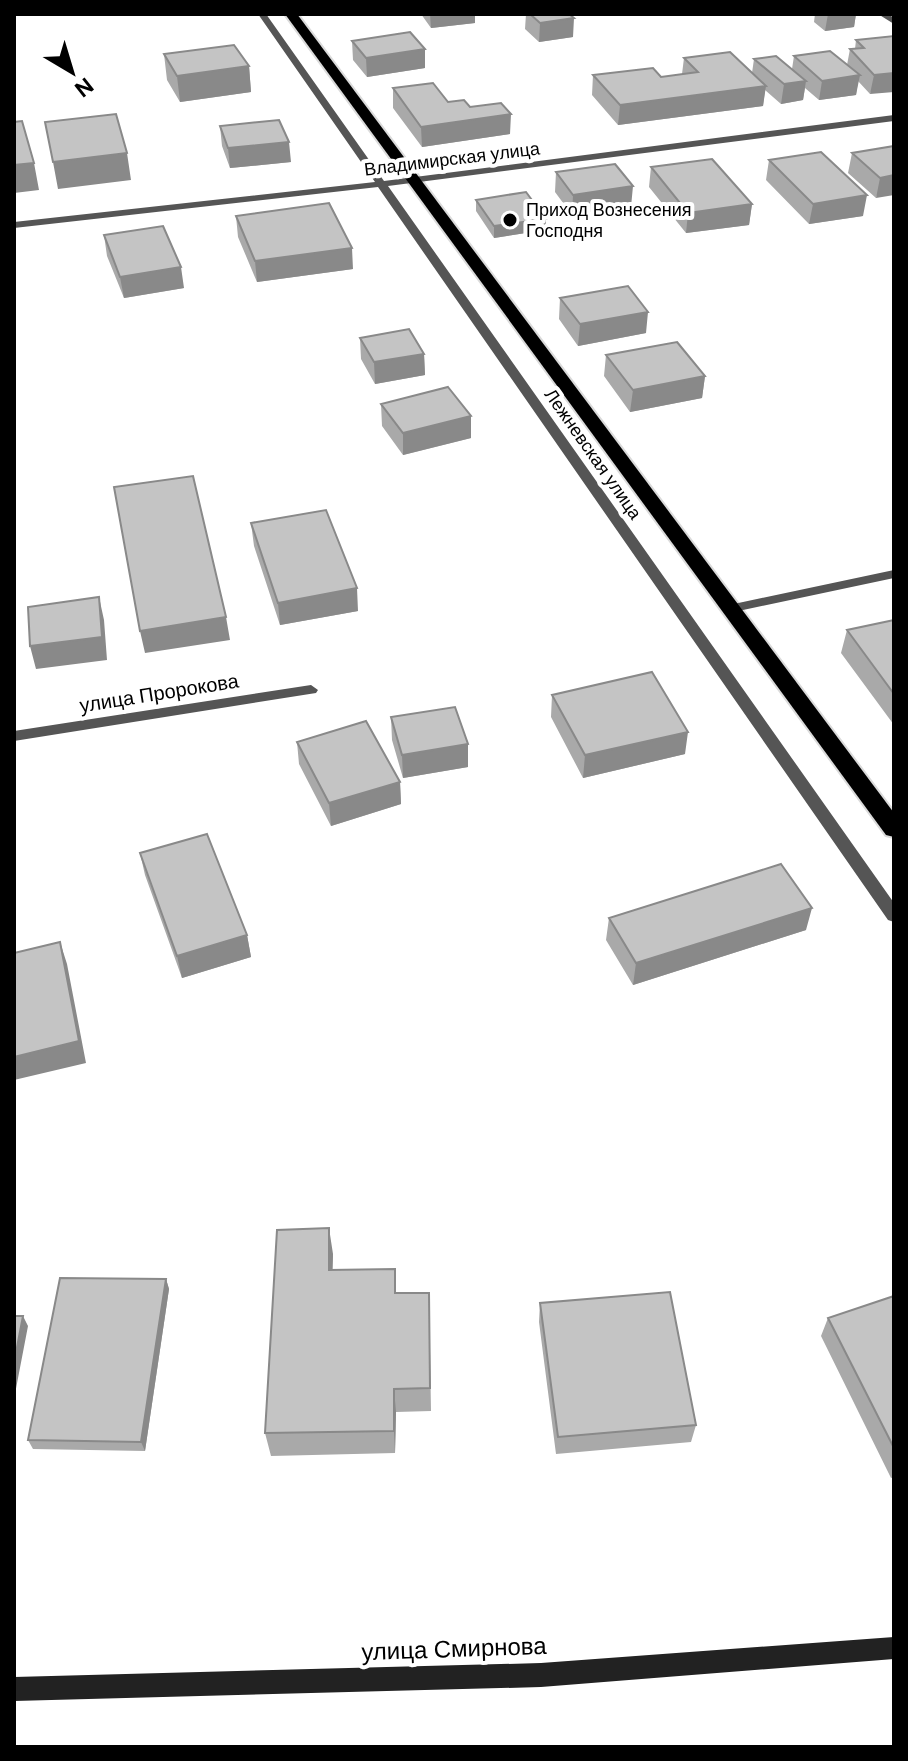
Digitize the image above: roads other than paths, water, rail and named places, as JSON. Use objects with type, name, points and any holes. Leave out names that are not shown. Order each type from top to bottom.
[{"type":"highway","name":"Лежневская улица","points":[[291,14],[894,829]]},
{"type":"main road","name":"улица Смирнова","points":[[14,1689],[541,1675],[894,1648]]},
{"type":"street","name":"Лежневская улица","points":[[262,14],[894,916]]},
{"type":"street","points":[[882,14],[894,22]]},
{"type":"street","name":"Владимирская улица","points":[[14,225],[414,180],[894,118]]},
{"type":"street","points":[[729,609],[894,574]]},
{"type":"street","name":"улица Пророкова","points":[[14,736],[311,690]]},
{"type":"place","name":"Приход Вознесения Господня","points":[[510,220]]}]
